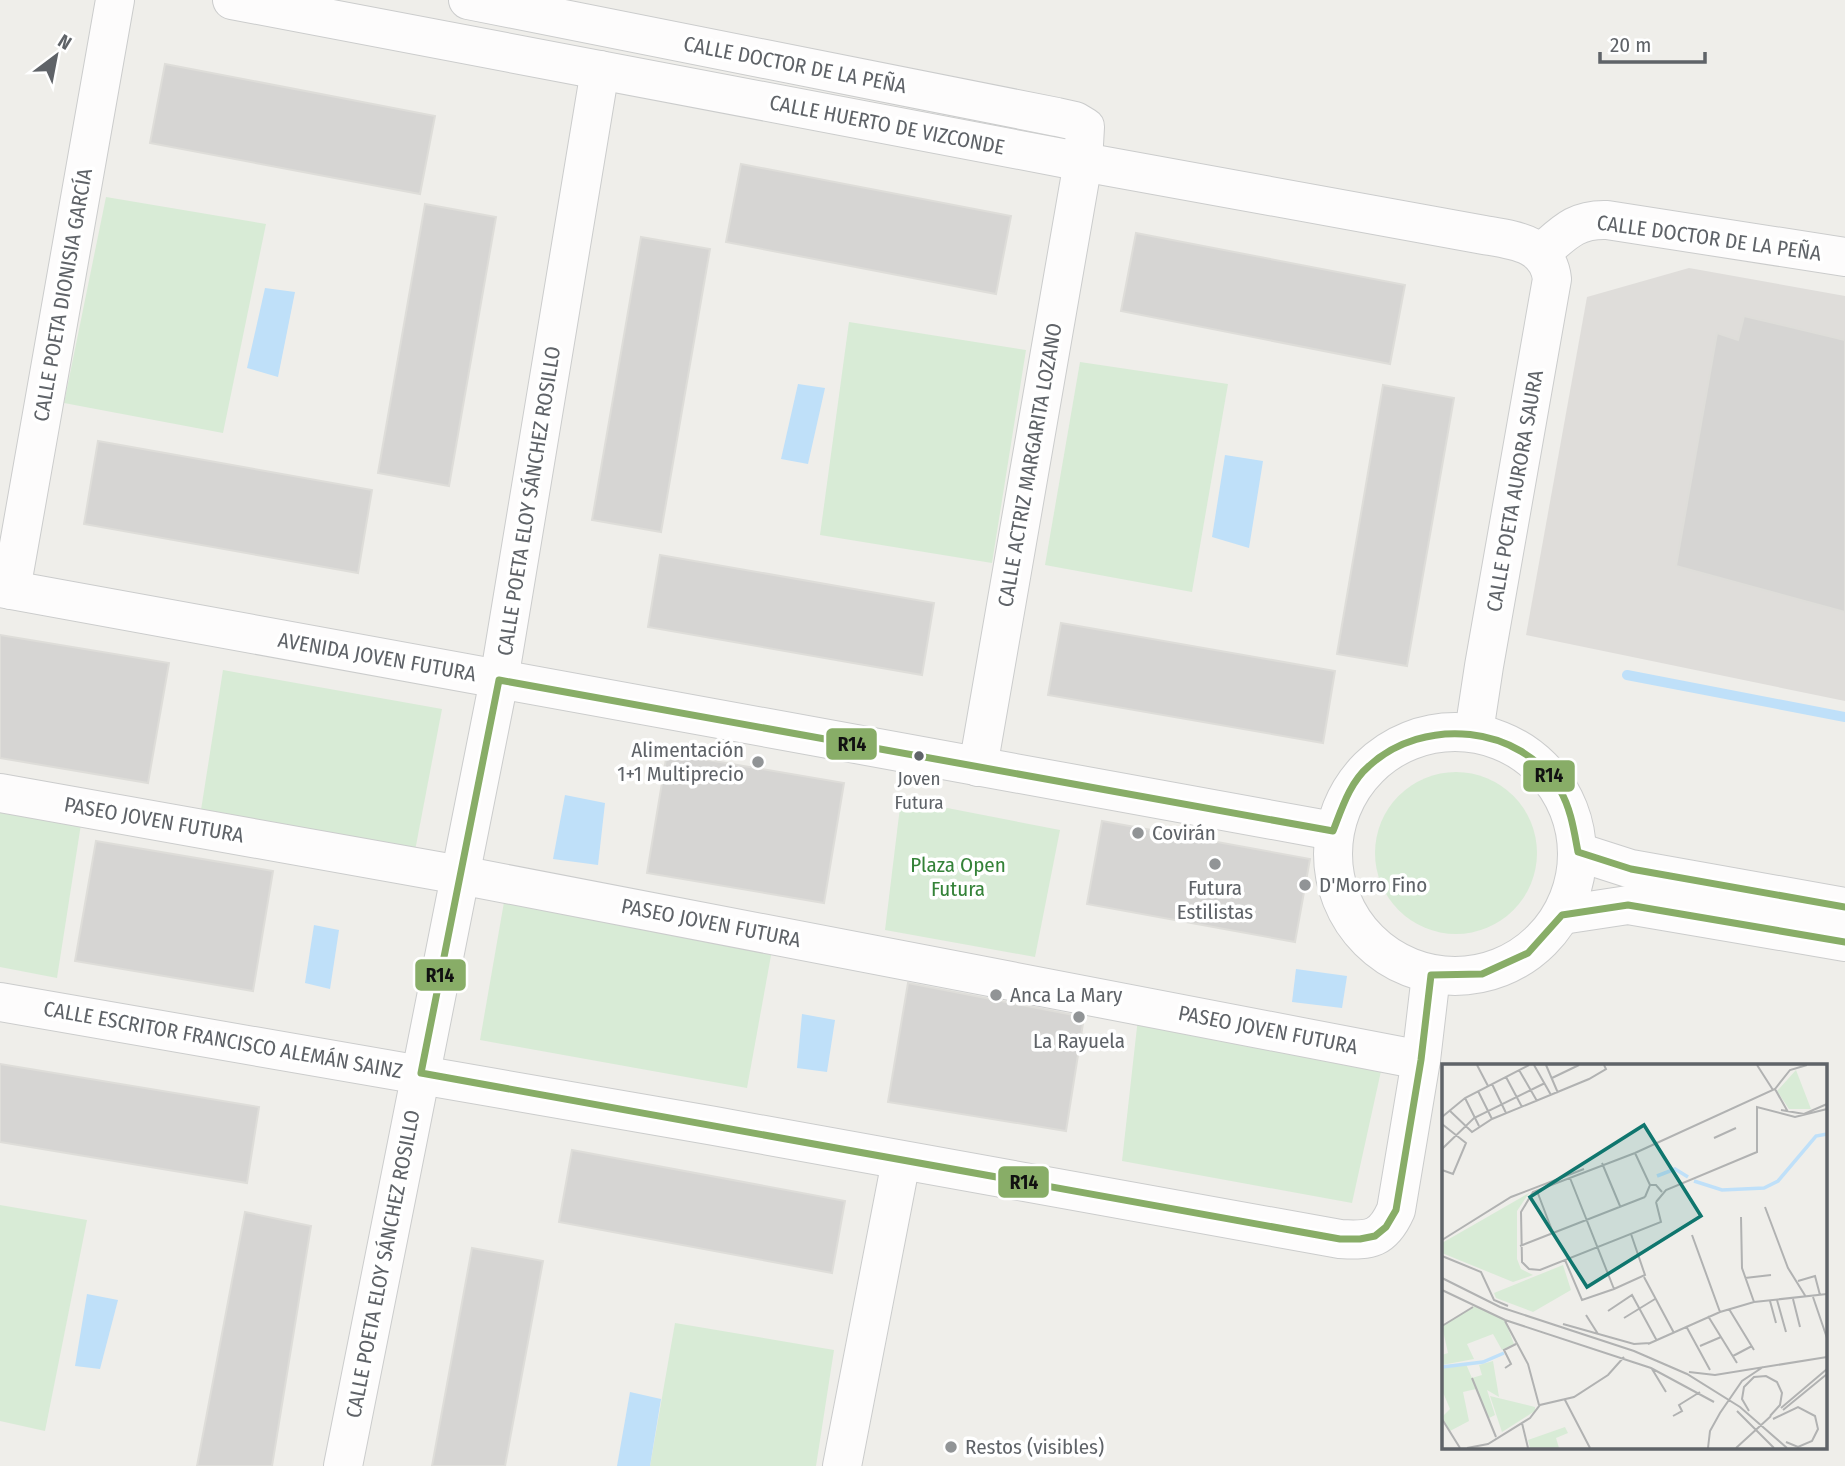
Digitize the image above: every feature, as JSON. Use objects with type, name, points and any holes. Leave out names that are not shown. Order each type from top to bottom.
[{"type":"street","name":"CALLE POETA DIONISIA GARCÍA","points":[[5,589],[115,0]]},
{"type":"street","name":"CALLE HUERTO DE VIZCONDE","points":[[232,0],[1083,162],[1494,236],[1527,244],[1541,253]]},
{"type":"street","name":"CALLE DOCTOR DE LA PEÑA","points":[[468,0],[1076,121],[1085,127],[1087,132],[1083,162]]},
{"type":"street","name":"CALLE POETA ELOY SÁNCHEZ ROSILLO","points":[[343,1466],[499,680],[600,70]]},
{"type":"street","name":"CALLE ACTRIZ MARGARITA LOZANO","points":[[978,767],[1083,162]]},
{"type":"street","name":"CALLE DOCTOR DE LA PEÑA","points":[[1541,253],[1566,230],[1591,219],[1845,257]]},
{"type":"street","name":"CALLE POETA AURORA SAURA","points":[[1474,732],[1483,666],[1549,301],[1551,271],[1541,253]]},
{"type":"street","name":"AVENIDA JOVEN FUTURA","points":[[5,589],[1333,831]]},
{"type":"street","points":[[1436,732],[1474,732],[1519,749],[1555,782],[1571,815],[1578,852],[1574,885],[1562,915],[1528,953],[1482,974],[1431,975],[1387,957],[1353,923],[1334,879],[1333,831],[1346,796],[1369,765],[1400,744],[1436,732]]},
{"type":"street","name":"PASEO JOVEN FUTURA","points":[[0,793],[460,875],[1421,1060]]},
{"type":"street","points":[[1578,852],[1631,869],[1845,907]]},
{"type":"street","points":[[1562,915],[1629,905],[1845,942]]},
{"type":"street","name":"CALLE ESCRITOR FRANCISCO ALEMÁN SAINZ","points":[[0,1002],[421,1073],[901,1161],[1361,1241],[1382,1233],[1390,1224],[1396,1210],[1421,1060],[1431,975]]},
{"type":"street","points":[[842,1466],[901,1161]]},
{"type":"shaded area","points":[[1689,268],[1845,296],[1845,701],[1526,635],[1587,297]]},
{"type":"green space","points":[[106,197],[266,224],[223,433],[64,403]]},
{"type":"green space","points":[[849,322],[1026,350],[992,563],[820,535]]},
{"type":"green space","points":[[1080,362],[1228,384],[1192,592],[1045,565]]},
{"type":"green space","points":[[223,670],[442,709],[414,856],[201,810]]},
{"type":"green space","points":[[1456,772],[1487,778],[1514,795],[1531,822],[1537,853],[1531,884],[1514,911],[1487,928],[1456,934],[1425,928],[1398,911],[1381,884],[1375,853],[1381,822],[1398,795],[1425,778]]},
{"type":"green space","name":"Plaza Open Futura","points":[[901,799],[1060,830],[1035,957],[885,930]]},
{"type":"green space","points":[[0,810],[81,824],[57,978],[0,967]]},
{"type":"green space","points":[[504,902],[772,950],[747,1088],[480,1040]]},
{"type":"green space","points":[[1138,1018],[1383,1062],[1352,1203],[1122,1161]]},
{"type":"green space","points":[[0,1205],[87,1220],[45,1431],[0,1421]]},
{"type":"green space","points":[[675,1323],[834,1350],[816,1466],[650,1466]]},
{"type":"water","points":[[265,288],[295,292],[278,377],[247,368]]},
{"type":"water","points":[[798,384],[825,388],[808,464],[781,459]]},
{"type":"water","points":[[1225,455],[1263,461],[1249,548],[1212,537]]},
{"type":"water","points":[[565,795],[605,803],[598,865],[553,859]]},
{"type":"water","points":[[314,925],[339,930],[330,989],[305,983]]},
{"type":"water","points":[[1296,969],[1347,976],[1342,1008],[1292,1002]]},
{"type":"water","points":[[802,1014],[835,1020],[827,1072],[797,1068]]},
{"type":"water","points":[[87,1294],[118,1300],[100,1369],[75,1366]]},
{"type":"water","points":[[630,1392],[661,1399],[650,1466],[617,1466]]},
{"type":"building","points":[[165,64],[435,116],[420,194],[150,143]]},
{"type":"building","points":[[741,164],[1011,216],[996,294],[726,242]]},
{"type":"building","points":[[425,204],[496,217],[449,486],[378,473]]},
{"type":"building","points":[[1136,233],[1405,285],[1390,364],[1121,311]]},
{"type":"building","points":[[641,237],[710,249],[661,532],[592,520]]},
{"type":"building","points":[[1744,316],[1845,340],[1845,612],[1676,566],[1717,333],[1738,340]]},
{"type":"building","points":[[1383,385],[1454,398],[1407,666],[1337,654]]},
{"type":"building","points":[[98,441],[372,490],[358,573],[84,524]]},
{"type":"building","points":[[660,555],[934,603],[922,675],[648,627]]},
{"type":"building","points":[[1061,623],[1335,671],[1323,743],[1048,695]]},
{"type":"building","points":[[0,635],[169,663],[148,783],[0,758]]},
{"type":"building","points":[[667,753],[844,783],[824,903],[647,873]]},
{"type":"building","points":[[1102,821],[1310,859],[1295,942],[1087,904]]},
{"type":"building","points":[[96,841],[273,871],[253,991],[75,961]]},
{"type":"building","points":[[908,983],[1084,1017],[1066,1131],[888,1102]]},
{"type":"building","points":[[0,1064],[259,1107],[247,1183],[0,1142]]},
{"type":"building","points":[[572,1150],[845,1201],[832,1273],[559,1222]]},
{"type":"building","points":[[245,1212],[311,1226],[272,1466],[197,1466]]},
{"type":"building","points":[[472,1248],[543,1261],[505,1466],[432,1466]]},
{"type":"waterway","points":[[1627,675],[1845,717]]},
{"type":"transit line","name":"R14","points":[[1845,907],[1631,869],[1578,852],[1564,797],[1543,768],[1521,751],[1497,740],[1470,734],[1443,734],[1416,739],[1391,750],[1362,772],[1347,796],[1333,831],[499,680],[421,1073],[1340,1239],[1360,1239],[1375,1236],[1386,1227],[1396,1210],[1421,1060],[1431,975],[1482,974],[1528,953],[1562,915],[1628,905],[1845,942]]},
{"type":"place","name":"Joven Futura","points":[[919,756]]},
{"type":"place","name":"Alimentación 1+1 Multiprecio","points":[[758,762]]},
{"type":"place","name":"Covirán","points":[[1138,833]]},
{"type":"place","name":"Futura Estilistas","points":[[1215,864]]},
{"type":"place","name":"D'Morro Fino","points":[[1305,885]]},
{"type":"place","name":"Anca La Mary","points":[[996,995]]},
{"type":"place","name":"La Rayuela","points":[[1079,1017]]},
{"type":"place","name":"Restos (visibles)","points":[[951,1447]]}]
